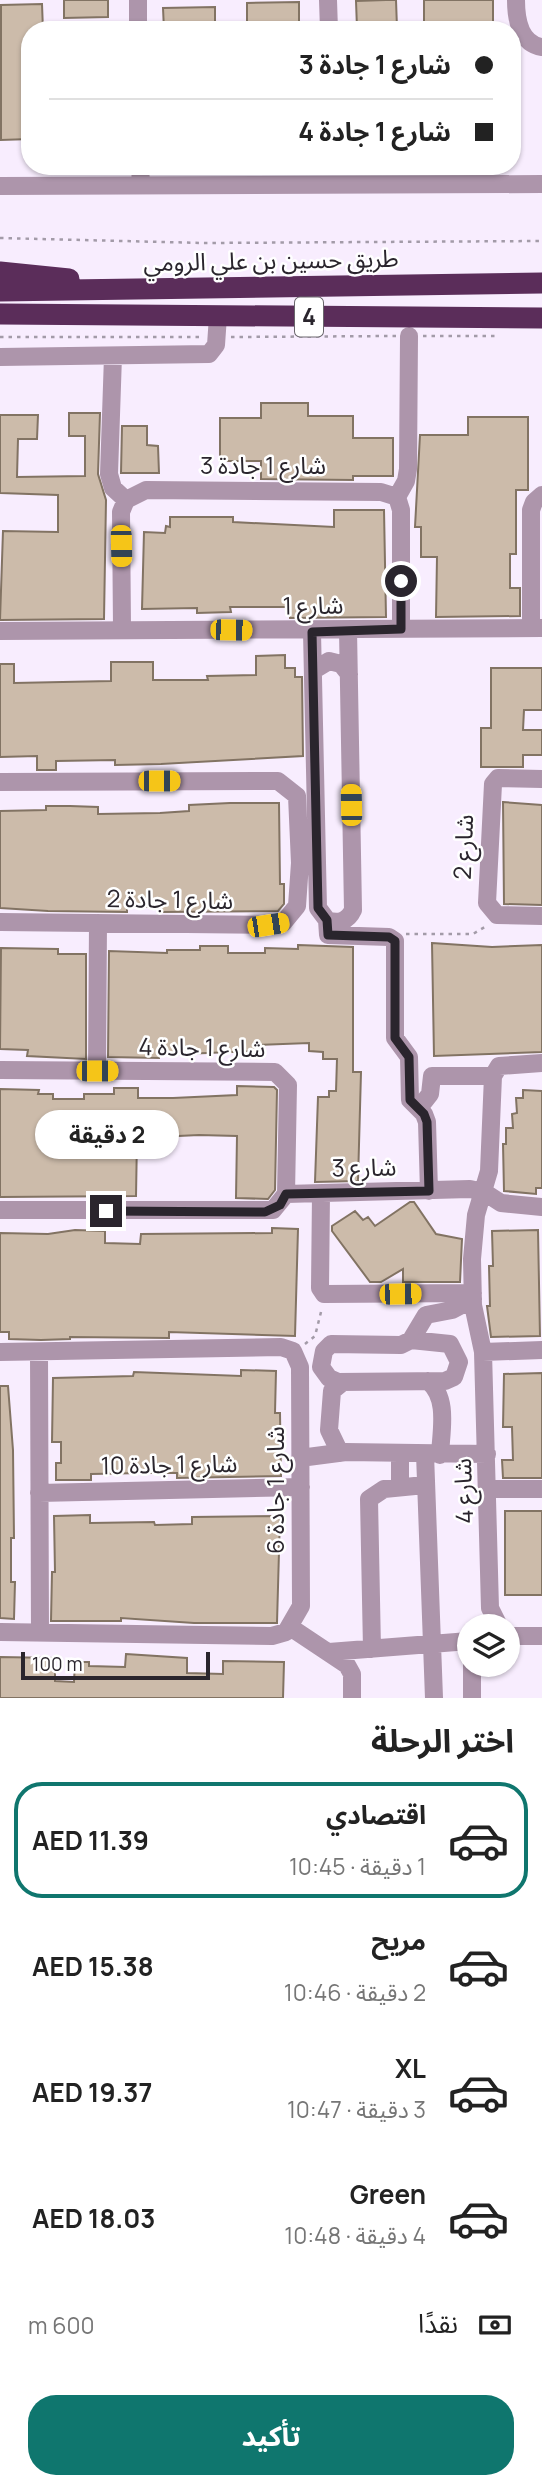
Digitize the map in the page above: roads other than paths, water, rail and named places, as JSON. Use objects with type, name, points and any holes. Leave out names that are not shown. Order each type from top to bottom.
[{"type":"highway","points":[[0,272],[137,289]]},
{"type":"highway","name":"طريق حسين بن علي الرومي","points":[[0,291],[542,283]]},
{"type":"highway","name":"4","points":[[0,313],[76,315],[217,326],[542,318]]},
{"type":"highway","points":[[0,322],[76,315]]},
{"type":"street","points":[[138,0],[138,21]]},
{"type":"street","points":[[328,0],[328,21]]},
{"type":"street","points":[[516,0],[517,21]]},
{"type":"street","points":[[521,30],[523,35],[542,47]]},
{"type":"street","points":[[140,175],[141,185]]},
{"type":"street","points":[[0,186],[141,185],[329,175],[542,184]]},
{"type":"street","points":[[0,357],[209,354],[215,349],[217,326]]},
{"type":"street","points":[[401,629],[401,510],[397,497],[406,481],[408,469],[409,336]]},
{"type":"street","points":[[113,356],[109,474],[113,488],[127,500],[120,519],[122,628]]},
{"type":"street","name":"شارع 1 جادة 3","points":[[127,500],[146,490],[381,492],[397,497]]},
{"type":"street","points":[[537,628],[531,510],[534,502],[542,495]]},
{"type":"street","name":"شارع 1","points":[[0,631],[122,628],[312,632],[537,628]]},
{"type":"street","points":[[348,630],[350,937]]},
{"type":"street","points":[[312,632],[318,908],[327,920],[327,935],[392,938],[396,943],[395,1038],[408,1054],[409,1097],[427,1122],[429,1191]]},
{"type":"street","points":[[314,670],[329,661],[341,664],[349,674]]},
{"type":"street","name":"شارع 2","points":[[542,779],[498,779],[493,784],[487,904],[497,915],[542,916]]},
{"type":"street","name":"شارع 1 جادة 2","points":[[0,782],[278,781],[297,796],[300,863],[297,906],[292,916],[282,923],[0,922]]},
{"type":"street","points":[[327,920],[338,922],[351,914]]},
{"type":"street","points":[[97,1071],[99,923]]},
{"type":"street","points":[[484,1192],[489,1171],[493,1076],[499,1066],[542,1063]]},
{"type":"street","name":"شارع 1 جادة 4","points":[[0,1070],[281,1075],[288,1084],[286,1194]]},
{"type":"street","points":[[419,1108],[430,1094],[431,1079],[435,1075],[493,1076]]},
{"type":"street","name":"شارع 3","points":[[286,1194],[470,1189],[484,1192],[501,1203],[542,1207]]},
{"type":"street","name":"شارع 4","points":[[484,1192],[475,1215],[473,1296],[483,1352],[489,1489],[490,1608],[494,1614]]},
{"type":"street","points":[[0,1210],[265,1212],[280,1205],[286,1194]]},
{"type":"street","points":[[321,1194],[320,1288],[324,1294],[473,1296]]},
{"type":"street","points":[[411,1340],[426,1315],[452,1310],[473,1296]]},
{"type":"street","points":[[411,1340],[444,1342],[455,1351],[459,1368],[454,1377],[445,1381],[428,1381],[342,1382],[329,1378],[321,1367],[324,1350],[331,1344],[401,1345],[411,1340]]},
{"type":"street","name":"شارع 1 جادة 6","points":[[38,1352],[281,1346],[293,1351],[300,1367],[301,1606],[290,1627]]},
{"type":"street","points":[[483,1352],[542,1350]]},
{"type":"street","points":[[0,1352],[38,1352],[40,1631]]},
{"type":"street","points":[[428,1381],[436,1388],[442,1402],[425,1485],[434,1698]]},
{"type":"street","points":[[340,1453],[329,1430],[332,1391],[342,1382]]},
{"type":"street","points":[[300,1458],[340,1453],[487,1454]]},
{"type":"street","points":[[400,1453],[400,1487]]},
{"type":"street","points":[[372,1649],[367,1505],[378,1491],[425,1485]]},
{"type":"street","name":"شارع 1 جادة 10","points":[[39,1493],[301,1487]]},
{"type":"street","points":[[489,1489],[542,1489]]},
{"type":"street","points":[[0,1632],[272,1636],[286,1632],[290,1627],[350,1669],[352,1698]]},
{"type":"street","name":"شارع 4","points":[[520,1634],[542,1636]]},
{"type":"street","points":[[329,1652],[457,1642]]},
{"type":"street","points":[[472,1677],[472,1698]]}]
